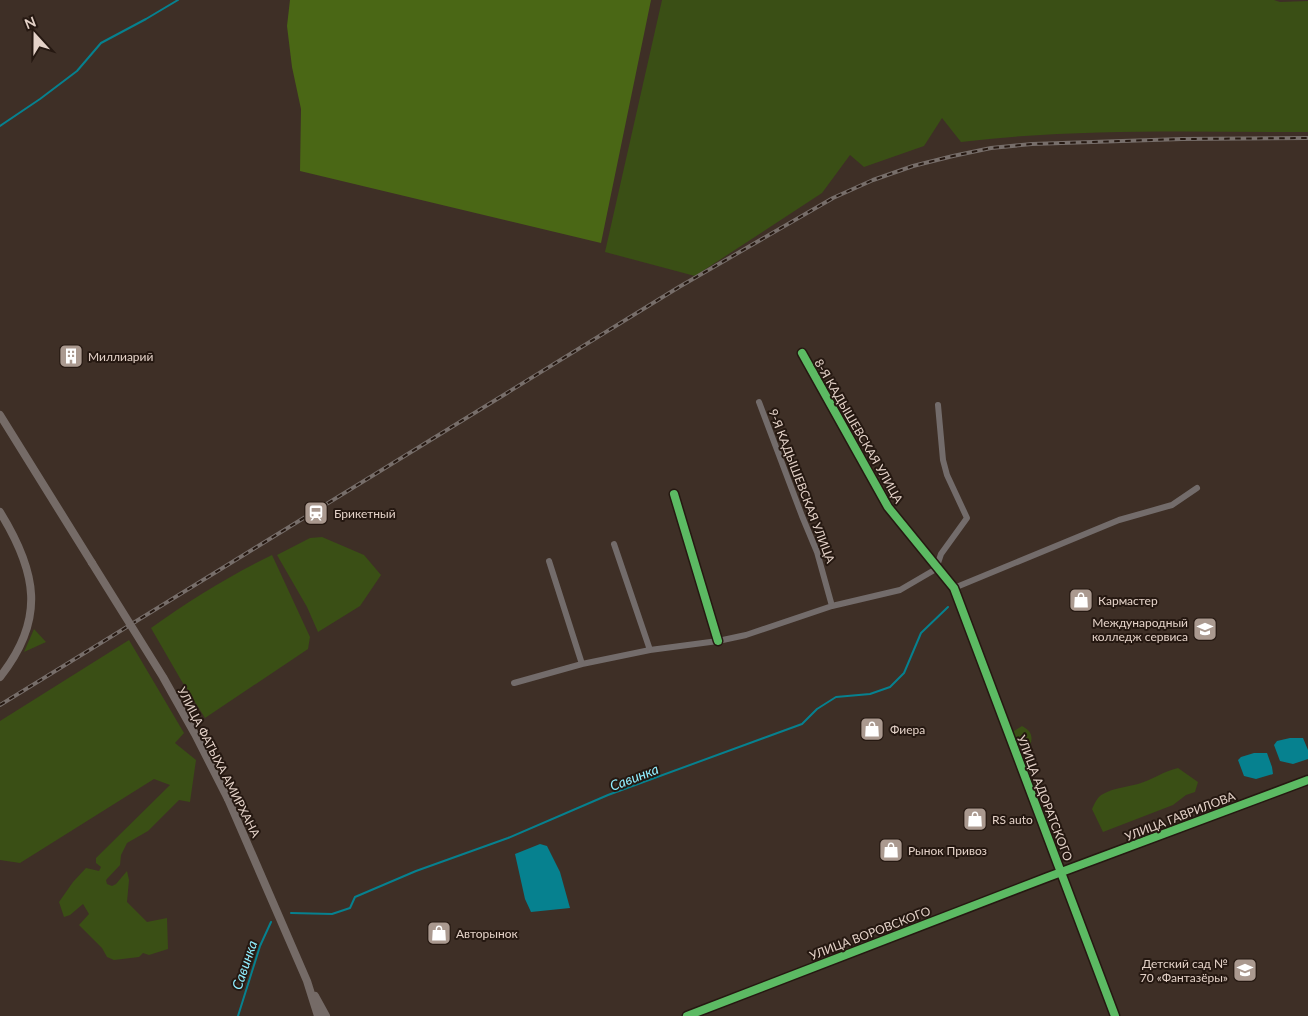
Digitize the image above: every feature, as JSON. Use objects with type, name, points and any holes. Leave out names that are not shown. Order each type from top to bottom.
[{"type":"main road","name":"УЛИЦА ФАТЫХА АМИРХАНА","points":[[0,415],[163,677],[195,734],[228,799],[307,981],[326,1016]]},
{"type":"main road","points":[[0,512],[24,559],[30,580],[32,599],[23,641],[14,660],[0,677]]},
{"type":"main road","name":"УЛИЦА ФАТЫХА АМИРХАНА","points":[[307,981],[318,1016]]},
{"type":"street","name":"8-Я КАДЫШЕВСКАЯ УЛИЦА","points":[[802,353],[888,506],[936,569],[954,588]]},
{"type":"street","name":"9-Я КАДЫШЕВСКАЯ УЛИЦА","points":[[759,402],[817,552],[832,606]]},
{"type":"street","points":[[514,683],[582,664],[650,650],[718,641],[746,634],[832,606],[900,590],[936,569],[941,554],[967,518],[947,475],[943,460],[938,405]]},
{"type":"street","points":[[954,588],[1119,520],[1172,505],[1197,488]]},
{"type":"street","points":[[674,494],[718,641]]},
{"type":"street","points":[[614,544],[650,650]]},
{"type":"street","points":[[549,560],[582,664]]},
{"type":"street","name":"УЛИЦА АДОРАТСКОГО","points":[[954,588],[1115,1016]]},
{"type":"street","name":"УЛИЦА ГАВРИЛОВА","points":[[1061,872],[1308,780]]},
{"type":"street","name":"УЛИЦА ВОРОВСКОГО","points":[[687,1016],[1061,872]]},
{"type":"green space","points":[[290,0],[651,0],[601,243],[300,171],[301,109],[292,67],[287,26]]},
{"type":"green space","points":[[662,0],[1308,1],[1308,132],[1178,131],[1091,133],[961,142],[942,118],[924,146],[864,167],[850,155],[822,193],[695,276],[605,252]]},
{"type":"green space","points":[[322,537],[364,555],[381,575],[360,606],[318,632],[307,607],[277,555],[310,538]]},
{"type":"green space","points":[[272,555],[310,637],[308,649],[205,718],[151,628],[210,589]]},
{"type":"green space","points":[[34,629],[46,642],[24,652]]},
{"type":"green space","points":[[129,640],[184,733],[175,743],[196,760],[190,802],[179,800],[148,831],[127,843],[121,855],[120,865],[106,880],[107,884],[112,886],[127,871],[129,880],[127,902],[147,922],[167,918],[168,949],[149,955],[143,953],[139,957],[114,960],[107,957],[102,948],[79,925],[89,914],[83,904],[70,915],[64,917],[59,902],[86,868],[99,871],[101,867],[96,863],[96,858],[170,785],[154,779],[20,863],[0,860],[0,721]]},
{"type":"green space","points":[[1022,726],[1029,731],[1031,736],[1030,745],[1025,748],[1016,744],[1014,739],[1014,731]]},
{"type":"green space","points":[[1178,768],[1198,782],[1195,792],[1186,795],[1173,805],[1103,832],[1092,809],[1096,800],[1101,795],[1138,784]]},
{"type":"water","points":[[1303,738],[1308,750],[1308,759],[1293,764],[1280,761],[1274,745],[1277,741]]},
{"type":"water","points":[[1254,753],[1267,753],[1273,774],[1256,779],[1244,776],[1238,760],[1241,757]]},
{"type":"water","points":[[540,844],[547,846],[560,872],[570,908],[531,912],[525,899],[515,854]]},
{"type":"waterway","points":[[0,126],[77,71],[101,43],[178,0]]},
{"type":"waterway","name":"Савинка","points":[[291,913],[332,914],[350,908],[355,897],[416,871],[508,838],[608,795],[802,724],[817,709],[836,697],[870,694],[890,687],[904,673],[921,633],[948,607]]},
{"type":"waterway","name":"Савинка","points":[[238,1016],[260,946],[271,922]]},
{"type":"railway","points":[[0,705],[679,287],[833,198],[873,180],[913,166],[953,156],[991,148],[1032,144],[1182,139],[1308,138]]},
{"type":"cycle path","points":[[802,353],[888,507],[954,588],[1115,1016]]},
{"type":"cycle path","points":[[674,494],[718,641]]},
{"type":"cycle path","points":[[687,1016],[1048,877],[1308,780]]},
{"type":"place","name":"Миллиарий","points":[[71,356]]},
{"type":"place","name":"Брикетный","points":[[316,513]]},
{"type":"place","name":"Кармастер","points":[[1081,600]]},
{"type":"place","name":"Международный колледж сервиса","points":[[1205,629]]},
{"type":"place","name":"Фиера","points":[[872,729]]},
{"type":"place","name":"RS auto","points":[[975,819]]},
{"type":"place","name":"Рынок Привоз","points":[[891,850]]},
{"type":"place","name":"Авторынок","points":[[439,933]]},
{"type":"place","name":"Детский сад № 70 «Фантазёры»","points":[[1245,970]]}]
